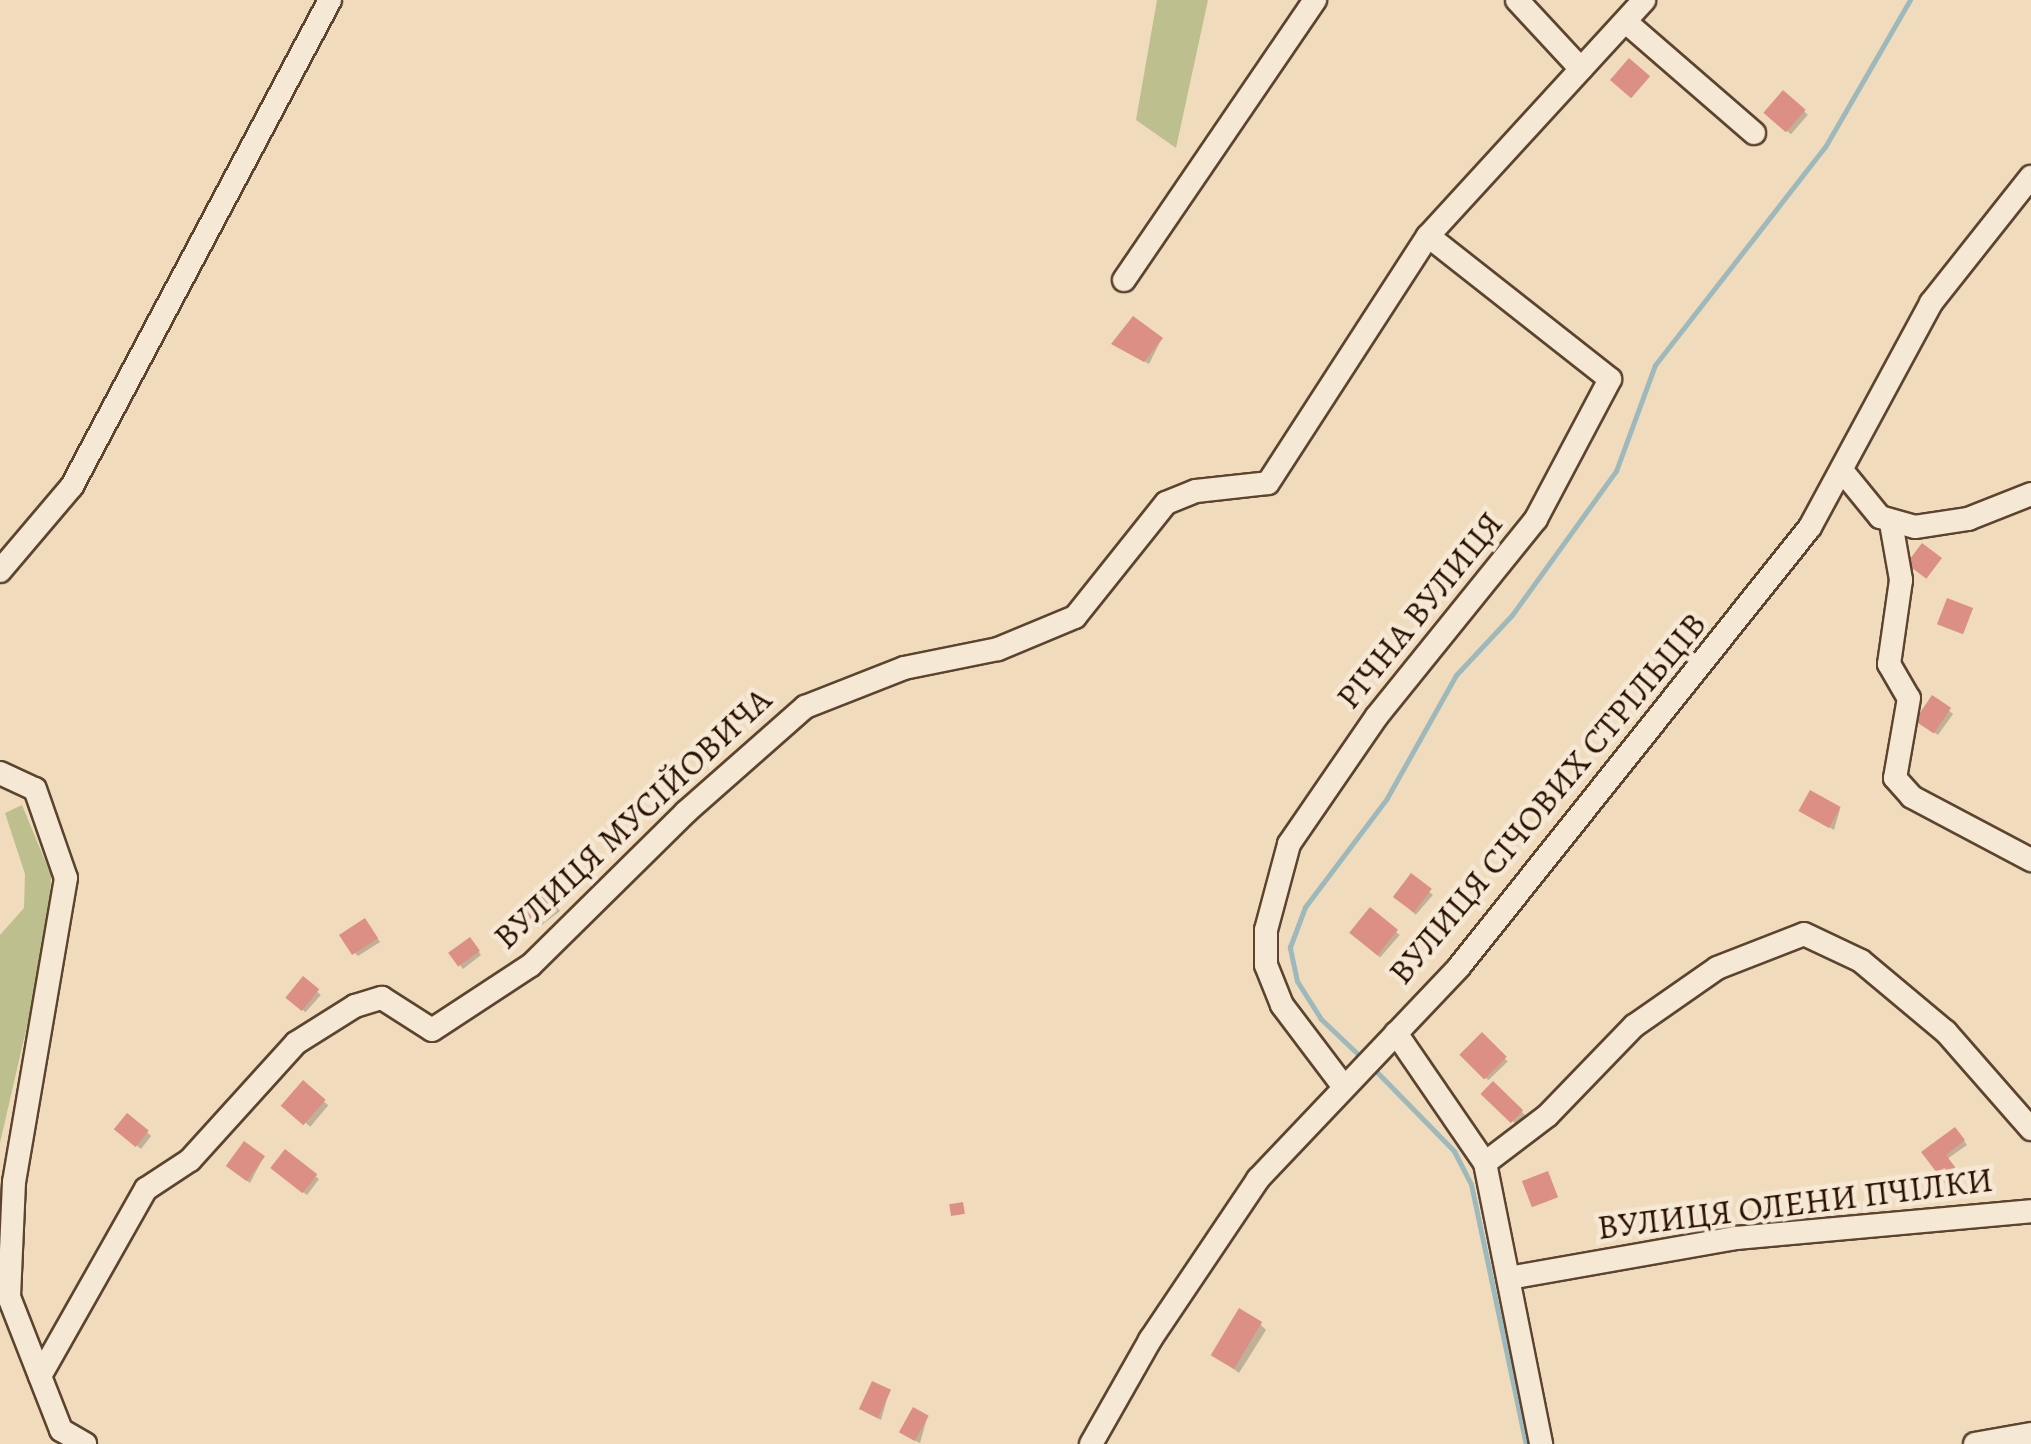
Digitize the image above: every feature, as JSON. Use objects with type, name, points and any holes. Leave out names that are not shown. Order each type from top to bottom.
[{"type":"street","points":[[0,572],[72,486],[330,0]]},
{"type":"street","points":[[1124,280],[1316,0]]},
{"type":"street","points":[[1517,0],[1581,69]]},
{"type":"street","name":"ВУЛИЦЯ МУСІЙОВИЧА","points":[[40,1376],[146,1190],[190,1160],[296,1043],[355,1006],[382,998],[432,1030],[531,965],[686,812],[804,706],[904,668],[998,649],[1075,616],[1166,503],[1196,492],[1268,484],[1428,236],[1644,0]]},
{"type":"street","points":[[1627,23],[1754,133]]},
{"type":"street","name":"ВУЛИЦЯ СІЧОВИХ СТРІЛЬЦІВ","points":[[1091,1444],[1218,1236],[1258,1179],[1396,1033],[1613,781],[1810,528],[1844,473],[1930,303],[2031,177]]},
{"type":"street","name":"РІЧНА ВУЛИЦЯ","points":[[1351,1080],[1282,1004],[1266,965],[1266,930],[1289,844],[1378,716],[1536,518],[1610,379],[1428,236]]},
{"type":"street","points":[[1844,473],[1891,523],[1902,580],[1889,664],[1908,698],[1895,778],[1912,797],[2031,860]]},
{"type":"street","points":[[1891,523],[1915,527],[1968,519],[2031,494]]},
{"type":"street","points":[[0,773],[35,789],[66,878],[14,1182],[9,1297],[40,1376],[58,1437],[86,1444]]},
{"type":"street","points":[[1485,1164],[1548,1116],[1634,1026],[1717,968],[1804,934],[1861,961],[1946,1032],[2031,1129]]},
{"type":"street","points":[[1396,1033],[1485,1164],[1541,1444]]},
{"type":"street","name":"ВУЛИЦЯ ОЛЕНИ ПЧІЛКИ","points":[[1509,1278],[1736,1238],[2031,1211]]},
{"type":"street","points":[[1975,1444],[2031,1434]]},
{"type":"green space","points":[[1157,0],[1208,0],[1176,148],[1136,120]]},
{"type":"green space","points":[[22,805],[51,875],[49,930],[0,1143],[0,935],[24,908],[25,874],[5,813]]},
{"type":"building","points":[[1629,58],[1650,76],[1631,98],[1610,80]]},
{"type":"building","points":[[1783,90],[1806,110],[1786,132],[1763,113]]},
{"type":"building","points":[[1133,316],[1163,338],[1144,362],[1111,344]]},
{"type":"building","points":[[1922,543],[1942,558],[1926,579],[1906,564]]},
{"type":"building","points":[[1947,598],[1973,608],[1963,634],[1937,624]]},
{"type":"building","points":[[1932,695],[1951,708],[1934,734],[1915,721]]},
{"type":"building","points":[[1810,790],[1841,807],[1829,828],[1798,811]]},
{"type":"building","points":[[1411,873],[1432,889],[1414,913],[1393,897]]},
{"type":"building","points":[[546,891],[558,906],[533,926],[521,911]]},
{"type":"building","points":[[1370,907],[1398,930],[1377,955],[1349,933]]},
{"type":"building","points":[[365,918],[378,938],[352,955],[339,935]]},
{"type":"building","points":[[470,937],[480,951],[458,967],[448,953]]},
{"type":"building","points":[[303,976],[319,989],[302,1011],[285,998]]},
{"type":"building","points":[[1482,1032],[1507,1057],[1484,1079],[1459,1055]]},
{"type":"building","points":[[303,1080],[326,1100],[303,1125],[281,1106]]},
{"type":"building","points":[[1493,1081],[1523,1110],[1511,1123],[1480,1094]]},
{"type":"building","points":[[127,1113],[149,1131],[136,1147],[114,1129]]},
{"type":"building","points":[[1955,1127],[1965,1140],[1946,1155],[1961,1175],[1947,1186],[1921,1152]]},
{"type":"building","points":[[244,1141],[265,1156],[247,1181],[226,1166]]},
{"type":"building","points":[[285,1149],[317,1174],[303,1193],[270,1168]]},
{"type":"building","points":[[1548,1171],[1558,1197],[1532,1207],[1522,1181]]},
{"type":"building","points":[[963,1202],[965,1214],[951,1216],[949,1204]]},
{"type":"building","points":[[1239,1308],[1262,1322],[1234,1369],[1211,1355]]},
{"type":"building","points":[[872,1381],[891,1390],[878,1418],[859,1409]]},
{"type":"building","points":[[913,1407],[929,1416],[915,1441],[899,1432]]},
{"type":"waterway","points":[[1362,1058],[1321,1019],[1297,981],[1290,947],[1305,907],[1387,798],[1456,675],[1512,615],[1616,471],[1655,365],[1825,147],[1910,0]]},
{"type":"waterway","points":[[1374,1069],[1454,1151],[1471,1184],[1526,1444]]}]
